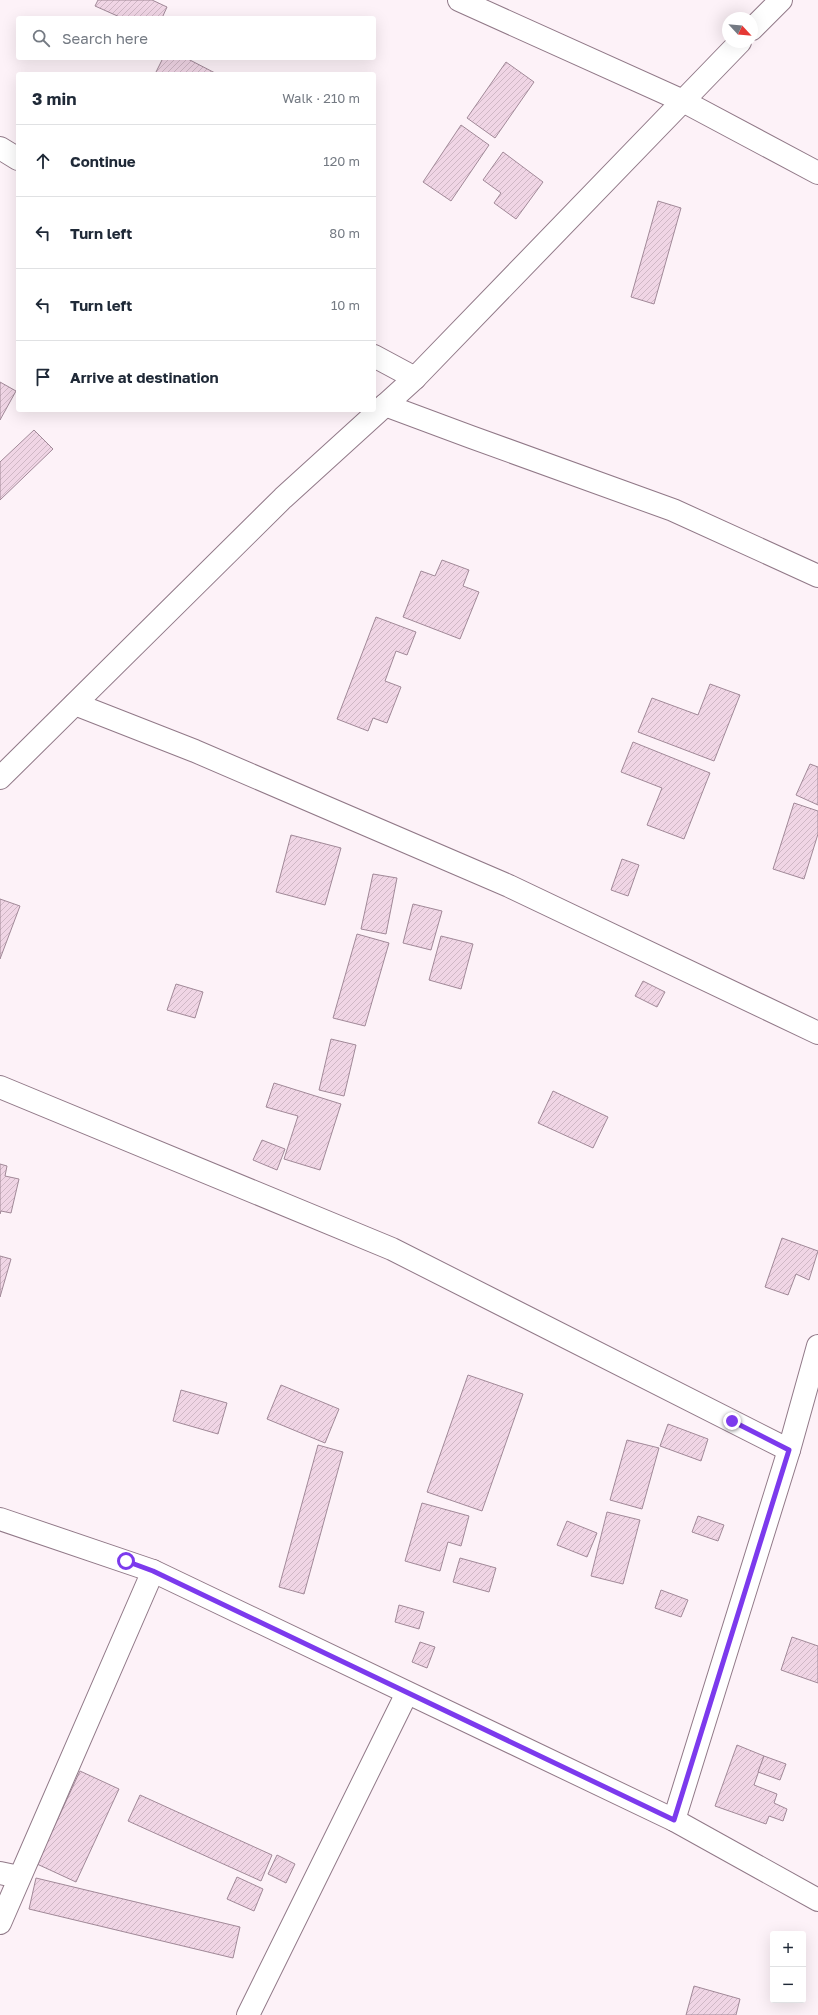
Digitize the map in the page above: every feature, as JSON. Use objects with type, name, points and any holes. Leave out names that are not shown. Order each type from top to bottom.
[{"type":"street","points":[[459,0],[683,101],[818,172]]},
{"type":"street","points":[[758,24],[781,0]]},
{"type":"street","points":[[0,778],[283,498],[414,378],[734,48]]},
{"type":"street","points":[[0,148],[16,158]]},
{"type":"street","points":[[376,357],[414,378]]},
{"type":"street","points":[[386,404],[470,438],[673,510],[818,576]]},
{"type":"street","points":[[75,704],[195,751],[509,886],[818,1033]]},
{"type":"street","points":[[0,1087],[392,1249],[789,1450]]},
{"type":"street","points":[[674,1820],[789,1450],[818,1346]]},
{"type":"street","points":[[0,1519],[153,1571],[674,1820],[818,1900]]},
{"type":"street","points":[[0,1923],[10,1875],[153,1571]]},
{"type":"street","points":[[248,2015],[407,1693]]},
{"type":"building","points":[[98,0],[152,0],[167,7],[163,16],[118,16],[95,6]]},
{"type":"building","points":[[162,60],[190,60],[213,72],[156,72]]},
{"type":"building","points":[[506,62],[534,82],[495,138],[467,118]]},
{"type":"building","points":[[461,125],[489,145],[451,201],[423,182]]},
{"type":"building","points":[[503,152],[543,182],[516,219],[494,203],[501,193],[483,180]]},
{"type":"building","points":[[658,201],[681,208],[654,304],[631,297]]},
{"type":"building","points":[[0,382],[16,391],[0,420]]},
{"type":"building","points":[[34,430],[53,449],[0,500],[0,462]]},
{"type":"building","points":[[442,560],[469,570],[463,586],[479,592],[460,639],[403,617],[421,571],[435,576]]},
{"type":"building","points":[[376,617],[416,632],[407,655],[396,651],[385,681],[401,687],[387,723],[373,718],[368,731],[337,719]]},
{"type":"building","points":[[710,684],[740,695],[714,761],[638,732],[652,698],[698,715]]},
{"type":"building","points":[[633,742],[710,773],[684,839],[647,825],[662,788],[621,772]]},
{"type":"building","points":[[810,764],[818,767],[818,805],[796,795]]},
{"type":"building","points":[[794,803],[818,811],[818,834],[804,879],[773,869]]},
{"type":"building","points":[[291,835],[341,848],[325,905],[276,892]]},
{"type":"building","points":[[622,859],[639,865],[628,896],[611,890]]},
{"type":"building","points":[[373,874],[397,878],[386,934],[361,929]]},
{"type":"building","points":[[0,899],[20,906],[0,959]]},
{"type":"building","points":[[413,904],[442,911],[431,950],[403,943]]},
{"type":"building","points":[[357,934],[389,943],[365,1026],[333,1018]]},
{"type":"building","points":[[441,936],[473,944],[461,989],[429,980]]},
{"type":"building","points":[[643,981],[665,992],[657,1007],[635,996]]},
{"type":"building","points":[[176,984],[203,992],[195,1018],[167,1010]]},
{"type":"building","points":[[331,1039],[356,1045],[344,1096],[319,1090]]},
{"type":"building","points":[[274,1083],[341,1104],[320,1170],[284,1159],[298,1116],[266,1107]]},
{"type":"building","points":[[553,1091],[608,1117],[593,1148],[538,1123]]},
{"type":"building","points":[[262,1140],[285,1149],[277,1170],[253,1160]]},
{"type":"building","points":[[0,1164],[7,1166],[5,1176],[19,1179],[11,1213],[1,1211],[0,1214]]},
{"type":"building","points":[[782,1238],[818,1251],[809,1280],[796,1274],[788,1295],[765,1287]]},
{"type":"building","points":[[0,1256],[11,1259],[0,1297]]},
{"type":"building","points":[[468,1375],[523,1394],[482,1511],[427,1492]]},
{"type":"building","points":[[281,1385],[339,1409],[325,1443],[267,1419]]},
{"type":"building","points":[[181,1390],[227,1403],[218,1434],[173,1421]]},
{"type":"building","points":[[668,1424],[708,1439],[701,1461],[660,1446]]},
{"type":"building","points":[[627,1440],[659,1448],[642,1509],[610,1500]]},
{"type":"building","points":[[318,1445],[343,1452],[304,1594],[279,1587]]},
{"type":"building","points":[[422,1503],[469,1516],[461,1546],[448,1542],[440,1571],[405,1561]]},
{"type":"building","points":[[607,1512],[640,1520],[623,1584],[591,1576]]},
{"type":"building","points":[[698,1516],[724,1525],[718,1541],[692,1532]]},
{"type":"building","points":[[567,1521],[597,1533],[587,1557],[557,1545]]},
{"type":"building","points":[[460,1558],[496,1568],[489,1592],[453,1582]]},
{"type":"building","points":[[661,1590],[688,1600],[681,1617],[655,1608]]},
{"type":"building","points":[[399,1605],[424,1612],[419,1629],[395,1622]]},
{"type":"building","points":[[792,1637],[818,1646],[818,1683],[781,1670]]},
{"type":"building","points":[[420,1642],[435,1647],[427,1668],[412,1662]]},
{"type":"building","points":[[737,1745],[764,1756],[754,1785],[777,1794],[774,1803],[787,1809],[783,1821],[769,1816],[766,1824],[715,1806]]},
{"type":"building","points":[[764,1756],[786,1764],[780,1780],[758,1772]]},
{"type":"building","points":[[80,1771],[119,1789],[76,1882],[37,1864]]},
{"type":"building","points":[[140,1795],[272,1855],[261,1881],[128,1821]]},
{"type":"building","points":[[277,1855],[295,1864],[286,1883],[268,1874]]},
{"type":"building","points":[[237,1877],[263,1889],[254,1911],[227,1899]]},
{"type":"building","points":[[36,1878],[240,1927],[233,1958],[29,1909]]},
{"type":"building","points":[[694,1986],[740,1999],[736,2015],[686,2015]]},
{"type":"route","points":[[126,1561],[153,1571],[674,1820],[789,1450],[732,1421]]}]
